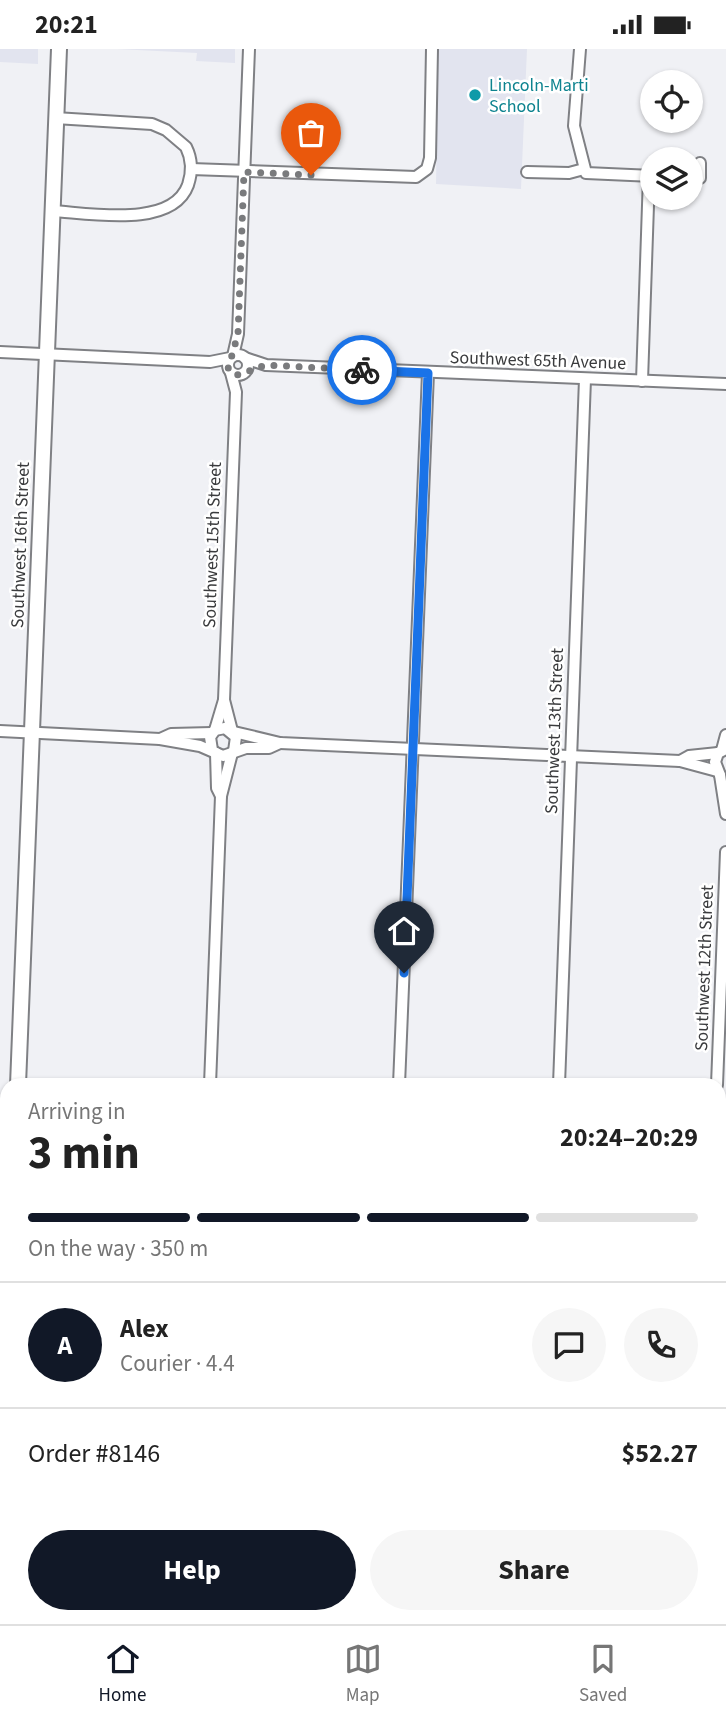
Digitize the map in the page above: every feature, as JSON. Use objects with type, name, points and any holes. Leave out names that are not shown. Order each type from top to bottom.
[{"type":"street","name":"Southwest 16th Street","points":[[18,1078],[59,49]]},
{"type":"street","points":[[238,357],[228,366],[237,372],[248,366],[238,357],[238,334],[249,49]]},
{"type":"street","points":[[191,170],[407,179],[424,173],[430,158],[432,49]]},
{"type":"street","points":[[580,49],[574,126],[584,169],[590,175],[640,176]]},
{"type":"street","points":[[52,211],[140,214],[160,211],[175,203],[185,191],[191,170],[187,147],[159,126],[55,118]]},
{"type":"street","points":[[527,172],[569,173],[584,169]]},
{"type":"street","points":[[642,381],[650,210]]},
{"type":"street","name":"Southwest 65th Avenue","points":[[0,352],[210,362],[238,357],[266,365],[726,384]]},
{"type":"street","name":"Southwest 65th Avenue","points":[[210,362],[237,372],[266,365]]},
{"type":"street","name":"Southwest 15th Street","points":[[214,732],[224,700],[237,372]]},
{"type":"street","points":[[399,1078],[428,373]]},
{"type":"street","name":"Southwest 13th Street","points":[[559,1078],[585,379]]},
{"type":"street","name":"Southwest 15th Street","points":[[224,700],[233,732]]},
{"type":"street","points":[[160,739],[171,734],[214,732],[222,728],[279,743],[680,761],[721,774]]},
{"type":"street","points":[[0,731],[160,739],[223,756],[233,752],[269,748],[279,743]]},
{"type":"street","points":[[214,732],[209,741],[214,752],[217,788],[221,796]]},
{"type":"street","points":[[210,1078],[221,796],[237,743],[233,732]]},
{"type":"street","points":[[726,735],[722,751],[715,762],[721,774],[726,814]]},
{"type":"street","points":[[680,761],[689,756],[722,751]]},
{"type":"street","name":"Southwest 12th Street","points":[[717,1078],[726,852]]},
{"type":"shaded area","points":[[0,49],[38,49],[38,64],[0,62]]},
{"type":"shaded area","points":[[117,49],[235,49],[235,63],[196,61],[197,53]]},
{"type":"shaded area","points":[[438,49],[527,49],[521,189],[436,184]]},
{"type":"way so far","points":[[311,175],[244,172],[238,334],[228,369],[237,375],[266,365],[362,370]]},
{"type":"place","name":"Lincoln-Marti School","points":[[475,95]]},
{"type":"route","points":[[362,370],[428,373],[404,973]]}]
